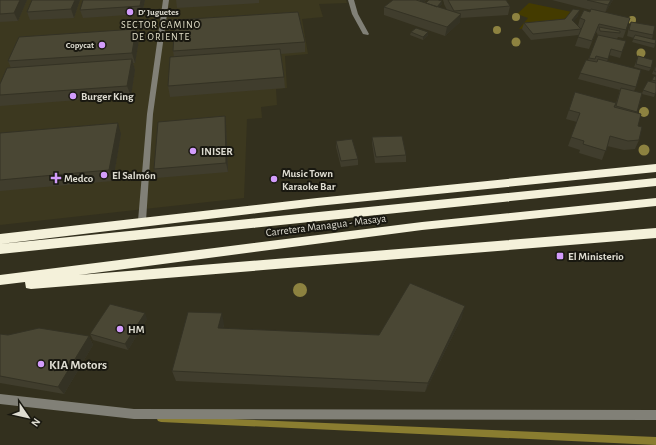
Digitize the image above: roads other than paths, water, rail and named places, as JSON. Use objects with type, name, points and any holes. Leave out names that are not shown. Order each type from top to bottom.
[{"type":"highway","points":[[0,239],[142,221],[656,168]]},
{"type":"highway","name":"Carretera Managua - Masaya","points":[[0,249],[656,182]]},
{"type":"highway","name":"Carretera Managua - Masaya","points":[[0,280],[422,226],[656,202]]},
{"type":"highway","points":[[0,286],[144,275],[219,267],[331,260],[555,240],[656,233]]},
{"type":"lane","points":[[142,221],[150,114],[166,0]]},
{"type":"lane","points":[[351,0],[355,14],[366,34]]},
{"type":"lane","points":[[0,399],[134,414],[656,415]]},
{"type":"waterway","points":[[161,419],[656,441]]},
{"type":"place","name":"D' Juguetes","points":[[130,12]]},
{"type":"place","name":"Copycat","points":[[102,45]]},
{"type":"place","name":"Burger King","points":[[73,96]]},
{"type":"place","name":"INISER","points":[[193,151]]},
{"type":"place","name":"El Salmón","points":[[104,175]]},
{"type":"place","name":"Medco","points":[[56,178]]},
{"type":"place","name":"Music Town Karaoke Bar","points":[[274,179]]},
{"type":"place","name":"El Ministerio","points":[[560,256]]},
{"type":"place","name":"HM","points":[[120,329]]},
{"type":"place","name":"KIA Motors","points":[[41,364]]},
{"type":"district","name":"SECTOR CAMINO DE ORIENTE","points":[[161,30]]}]
